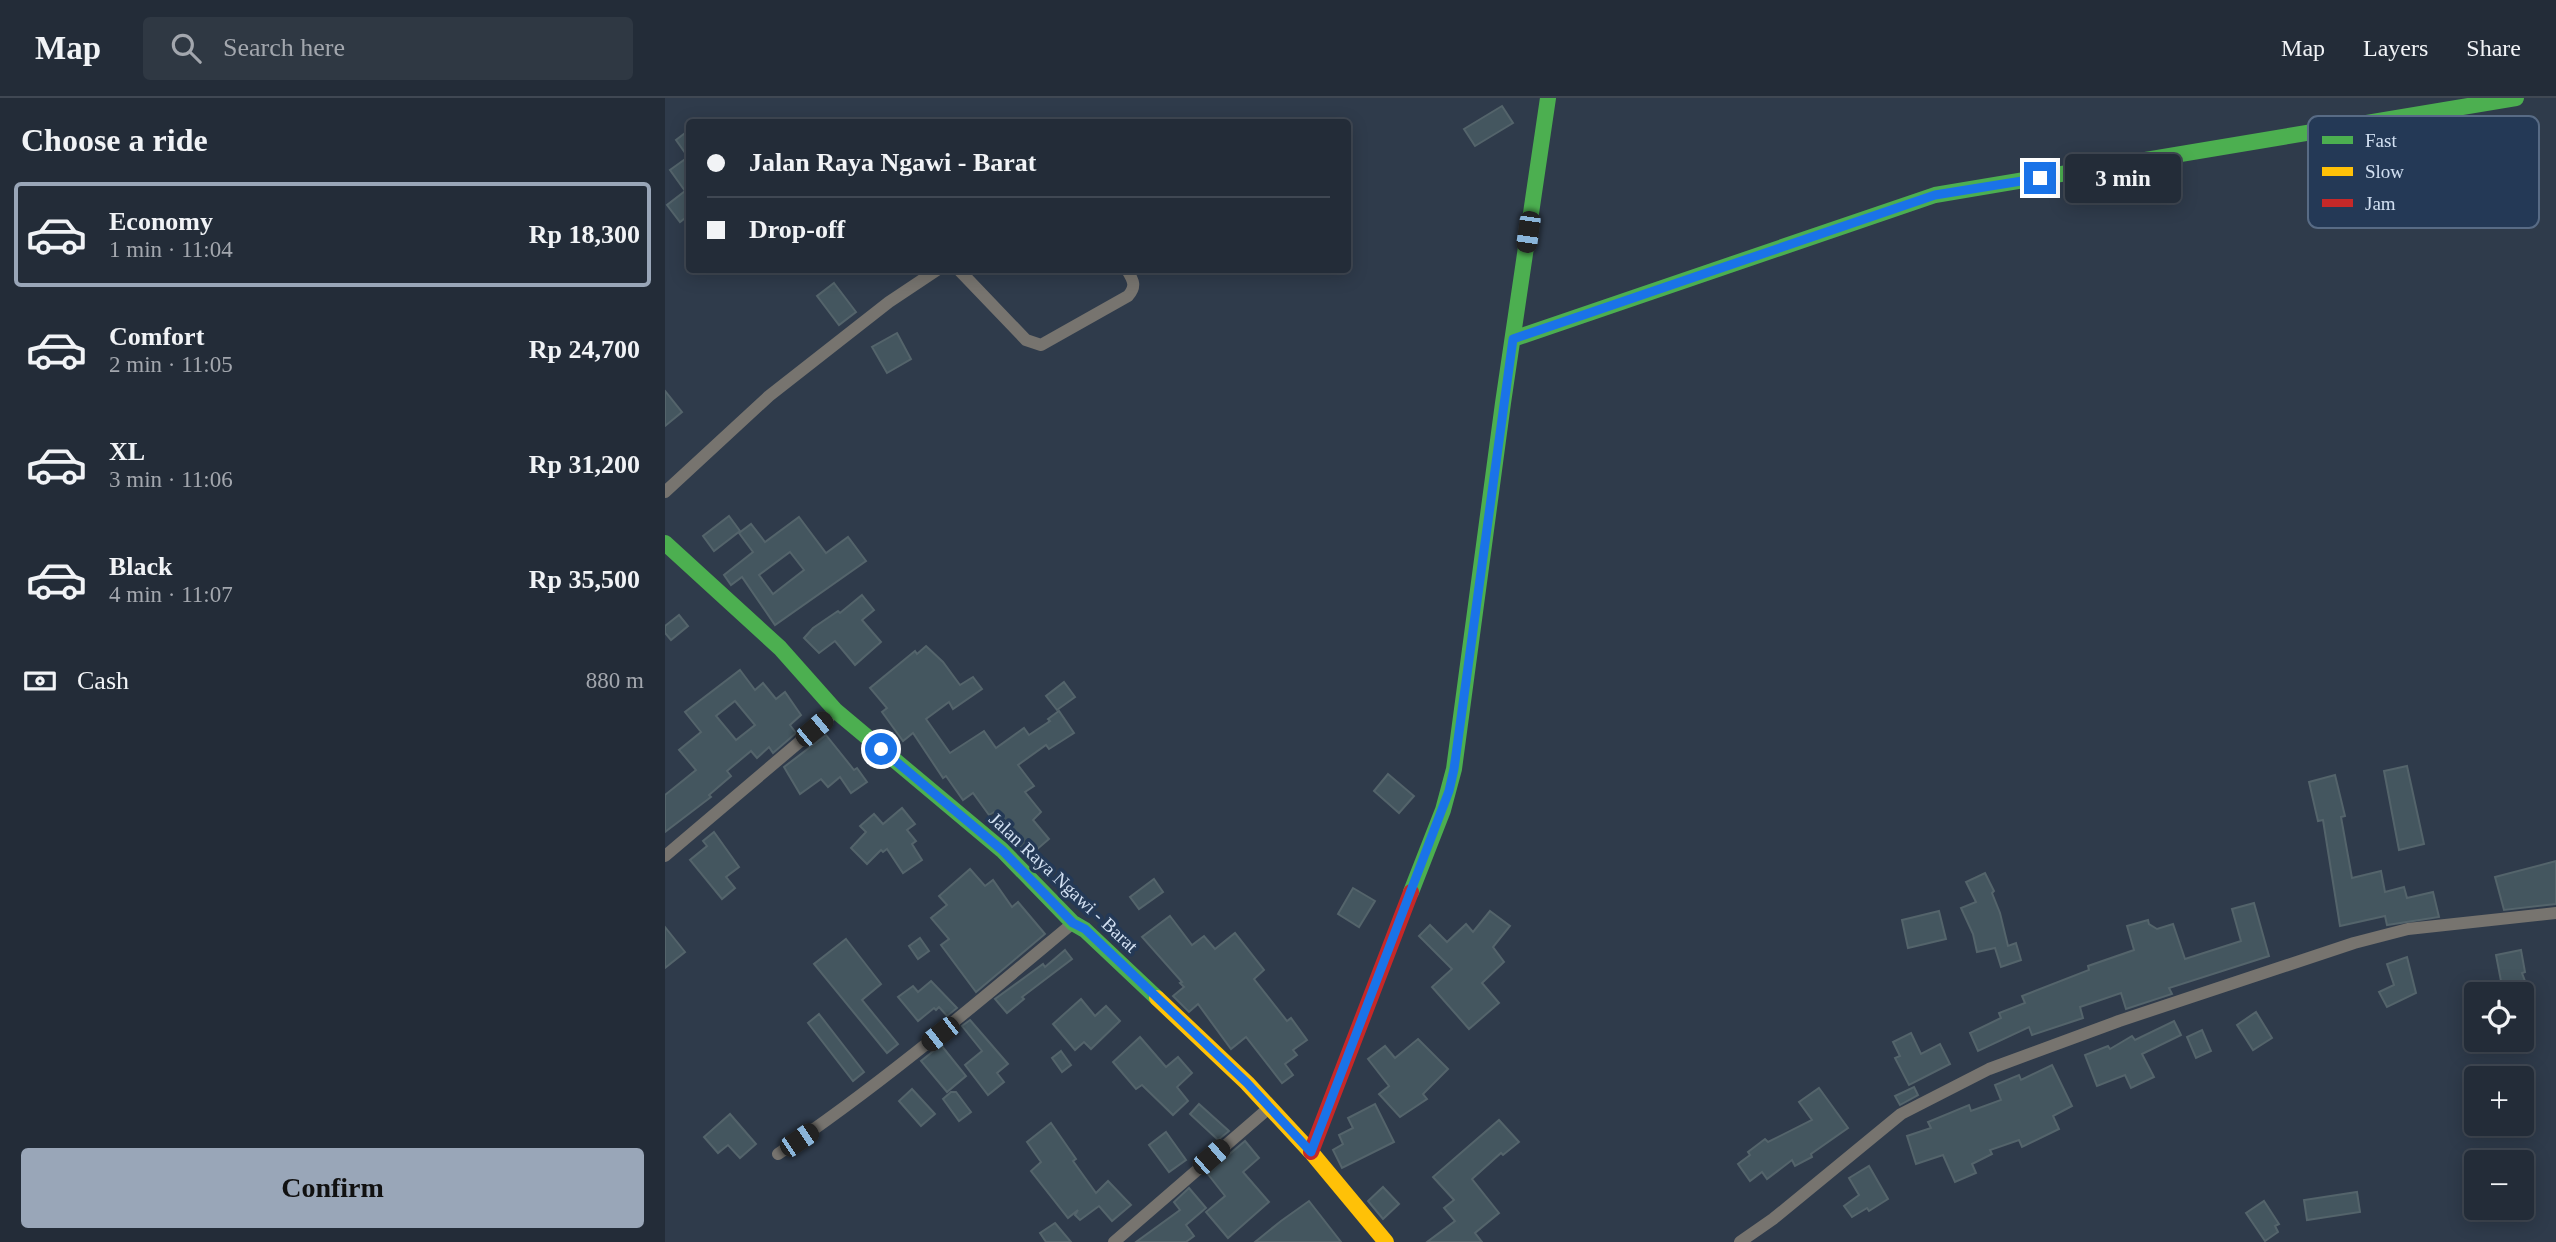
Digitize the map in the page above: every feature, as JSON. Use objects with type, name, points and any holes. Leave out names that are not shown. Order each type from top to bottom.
[{"type":"street","points":[[1311,1152],[1449,791],[1454,769],[1548,98]]},
{"type":"street","points":[[2408,116],[2516,98]]},
{"type":"street","points":[[1513,339],[1935,195],[2308,133]]},
{"type":"street","points":[[665,492],[769,396],[889,302],[932,273]]},
{"type":"street","points":[[961,273],[1026,340],[1041,345],[1128,296],[1134,283],[1129,273]]},
{"type":"street","name":"Jalan Raya Ngawi - Barat","points":[[665,543],[781,648],[836,711],[1002,850],[1073,923],[1085,929],[1270,1107],[1385,1242]]},
{"type":"street","points":[[665,856],[836,711]]},
{"type":"street","points":[[1740,1242],[1773,1219],[1901,1114],[1989,1069],[2119,1020],[2354,943],[2408,929],[2556,913]]},
{"type":"street","points":[[778,1154],[842,1111],[940,1034],[1073,923]]},
{"type":"street","points":[[1114,1242],[1270,1107]]},
{"type":"building","points":[[1502,106],[1513,123],[1475,146],[1464,129]]},
{"type":"building","points":[[686,132],[686,154],[676,140]]},
{"type":"building","points":[[686,158],[686,217],[680,222],[667,205],[685,191],[670,170]]},
{"type":"building","points":[[834,283],[856,312],[839,325],[817,296]]},
{"type":"building","points":[[897,333],[911,359],[887,373],[872,347]]},
{"type":"building","points":[[665,391],[682,412],[665,426]]},
{"type":"building","points":[[729,516],[740,531],[714,551],[703,536]]},
{"type":"building","points":[[799,517],[826,553],[848,537],[866,561],[775,625],[742,577],[731,585],[724,575],[753,552],[739,533],[751,524],[765,542]],"holes":[[[790,552],[804,570],[773,594],[759,575]]]},
{"type":"building","points":[[862,595],[874,610],[862,620],[881,642],[855,665],[835,641],[819,653],[804,638],[813,628],[838,611],[840,613]]},
{"type":"building","points":[[679,615],[688,626],[671,640],[665,633],[665,626]]},
{"type":"building","points":[[926,646],[943,662],[960,685],[973,677],[982,689],[953,709],[949,702],[926,719],[950,753],[984,731],[996,748],[1024,728],[1029,735],[1050,721],[1048,719],[1059,711],[1074,733],[1049,749],[1046,745],[1018,765],[1034,786],[1025,792],[1041,812],[1033,820],[1049,839],[1028,857],[994,812],[989,815],[973,793],[963,800],[946,776],[943,778],[913,733],[903,741],[882,712],[887,708],[870,688],[915,651],[917,654]]},
{"type":"building","points":[[740,670],[755,690],[763,683],[776,699],[785,692],[801,715],[790,725],[796,733],[773,753],[769,747],[757,758],[751,751],[727,771],[731,776],[709,795],[711,797],[665,832],[665,795],[696,770],[679,750],[701,732],[685,712]],"holes":[[[735,701],[755,725],[736,740],[716,716]]]},
{"type":"building","points":[[1064,682],[1075,697],[1057,710],[1046,696]]},
{"type":"building","points":[[826,735],[867,782],[851,793],[840,777],[828,787],[821,779],[800,794],[784,767]]},
{"type":"building","points":[[2407,766],[2424,844],[2399,850],[2384,771]]},
{"type":"building","points":[[1388,774],[1414,796],[1399,813],[1374,791]]},
{"type":"building","points":[[2335,775],[2345,816],[2341,817],[2352,878],[2381,871],[2385,892],[2404,887],[2407,898],[2433,892],[2439,917],[2387,925],[2385,916],[2340,926],[2323,820],[2318,821],[2309,782]]},
{"type":"building","points":[[902,808],[915,824],[907,830],[916,841],[912,844],[922,860],[903,873],[887,849],[883,852],[881,850],[867,864],[851,848],[866,832],[860,826],[874,814],[883,824]]},
{"type":"building","points":[[714,832],[739,867],[726,877],[735,888],[722,899],[690,860],[707,846],[703,841]]},
{"type":"building","points":[[2556,861],[2556,904],[2504,910],[2495,877]]},
{"type":"building","points":[[970,869],[985,886],[993,880],[1012,907],[1018,902],[1045,934],[976,992],[941,945],[949,939],[931,918],[947,905],[939,896]]},
{"type":"building","points":[[1985,873],[1994,891],[1992,893],[2008,946],[2016,943],[2021,960],[2001,967],[1995,948],[1977,952],[1973,934],[1961,908],[1976,902],[1966,882]]},
{"type":"building","points":[[1154,879],[1163,892],[1139,909],[1130,897]]},
{"type":"building","points":[[1353,888],[1375,901],[1359,927],[1338,914]]},
{"type":"building","points":[[2254,903],[2269,956],[2169,988],[2172,994],[2126,1009],[2121,993],[2080,1007],[2083,1018],[2032,1035],[2029,1027],[1978,1051],[1970,1033],[2001,1018],[1999,1013],[2025,1003],[2022,996],[2089,970],[2088,966],[2134,950],[2127,926],[2148,920],[2149,924],[2157,929],[2173,924],[2185,959],[2241,941],[2232,909]]},
{"type":"building","points":[[1490,911],[1510,926],[1493,947],[1504,962],[1482,983],[1499,1003],[1469,1029],[1432,987],[1452,969],[1419,936],[1430,925],[1447,942],[1466,924],[1473,932]]},
{"type":"building","points":[[1939,911],[1946,939],[1908,948],[1902,920]]},
{"type":"building","points":[[1170,916],[1192,945],[1204,936],[1215,949],[1235,933],[1264,970],[1254,979],[1287,1021],[1291,1018],[1307,1040],[1293,1050],[1297,1055],[1285,1064],[1293,1075],[1282,1083],[1246,1037],[1231,1049],[1198,1004],[1189,1012],[1173,996],[1184,987],[1180,983],[1182,982],[1142,937]]},
{"type":"building","points":[[665,927],[685,952],[665,968]]},
{"type":"building","points":[[920,938],[929,951],[918,959],[909,946]]},
{"type":"building","points":[[846,939],[881,984],[862,1000],[898,1044],[887,1053],[814,964]]},
{"type":"building","points":[[1065,950],[1072,959],[1022,997],[1024,999],[1007,1013],[995,999],[1043,964],[1045,967]]},
{"type":"building","points":[[2521,950],[2525,972],[2522,973],[2525,982],[2498,982],[2501,981],[2496,955]]},
{"type":"building","points":[[2407,957],[2416,993],[2387,1007],[2379,992],[2394,985],[2387,964]]},
{"type":"building","points":[[931,981],[957,1008],[947,1016],[939,1007],[936,1010],[934,1008],[918,1021],[898,997],[913,986],[918,992]]},
{"type":"building","points":[[1081,999],[1095,1016],[1106,1006],[1120,1021],[1091,1049],[1084,1042],[1075,1050],[1053,1024]]},
{"type":"building","points":[[2256,1012],[2272,1038],[2253,1050],[2237,1025]]},
{"type":"building","points":[[819,1014],[864,1072],[853,1081],[808,1023]]},
{"type":"building","points":[[970,1020],[1008,1064],[997,1073],[1004,1082],[988,1095],[965,1065],[982,1051],[962,1026]]},
{"type":"building","points":[[2174,1021],[2181,1035],[2142,1054],[2154,1077],[2131,1088],[2125,1075],[2097,1086],[2085,1055],[2108,1046],[2110,1049],[2132,1036],[2135,1040]]},
{"type":"building","points":[[2202,1030],[2211,1051],[2196,1058],[2187,1037]]},
{"type":"building","points":[[1911,1033],[1921,1054],[1940,1044],[1950,1064],[1909,1085],[1895,1058],[1900,1056],[1893,1042]]},
{"type":"building","points":[[1140,1037],[1166,1067],[1178,1057],[1192,1073],[1177,1087],[1188,1101],[1173,1115],[1142,1085],[1136,1089],[1113,1062]]},
{"type":"building","points":[[1418,1039],[1448,1069],[1423,1094],[1427,1099],[1400,1117],[1379,1094],[1389,1086],[1368,1059],[1385,1046],[1395,1058]]},
{"type":"building","points":[[941,1045],[966,1076],[947,1092],[921,1061]]},
{"type":"building","points":[[1061,1051],[1071,1065],[1062,1072],[1052,1058]]},
{"type":"building","points":[[2052,1065],[2072,1106],[2053,1116],[2059,1129],[2022,1147],[2019,1140],[1990,1150],[1992,1154],[1972,1164],[1976,1173],[1955,1182],[1943,1155],[1916,1164],[1907,1136],[1931,1128],[1928,1122],[1969,1105],[1971,1111],[2001,1100],[1995,1085],[2019,1075],[2021,1080]]},
{"type":"building","points":[[1914,1087],[1918,1095],[1900,1105],[1895,1096]]},
{"type":"building","points":[[1819,1088],[1848,1128],[1811,1154],[1812,1157],[1795,1166],[1792,1160],[1767,1179],[1762,1172],[1750,1181],[1738,1164],[1765,1139],[1768,1142],[1812,1120],[1799,1102]]},
{"type":"building","points":[[912,1089],[935,1114],[921,1126],[899,1101]]},
{"type":"building","points":[[951,1092],[956,1092],[971,1112],[959,1121],[943,1099]]},
{"type":"building","points":[[1199,1104],[1229,1131],[1218,1140],[1190,1114]]},
{"type":"building","points":[[1375,1104],[1394,1142],[1342,1168],[1333,1150],[1343,1144],[1339,1135],[1353,1128],[1348,1118]]},
{"type":"building","points":[[730,1114],[756,1144],[740,1158],[728,1145],[718,1153],[704,1137]]},
{"type":"building","points":[[1499,1120],[1519,1142],[1503,1155],[1501,1153],[1472,1179],[1499,1213],[1475,1233],[1482,1242],[1427,1242],[1455,1221],[1444,1208],[1454,1200],[1433,1177]]},
{"type":"building","points":[[1051,1123],[1096,1193],[1108,1181],[1131,1205],[1112,1221],[1099,1206],[1080,1220],[1075,1215],[1078,1210],[1068,1218],[1031,1171],[1041,1162],[1027,1142]]},
{"type":"building","points":[[1166,1132],[1186,1160],[1169,1172],[1149,1145]]},
{"type":"building","points":[[1245,1141],[1259,1158],[1243,1172],[1269,1202],[1228,1238],[1206,1212],[1225,1196],[1207,1173]]},
{"type":"building","points":[[1869,1166],[1888,1199],[1869,1211],[1867,1208],[1852,1217],[1844,1206],[1859,1195],[1849,1178]]},
{"type":"building","points":[[1383,1187],[1399,1204],[1383,1219],[1368,1201]]},
{"type":"building","points":[[1189,1188],[1206,1208],[1186,1225],[1194,1236],[1186,1242],[1136,1242],[1180,1210],[1174,1202]]},
{"type":"building","points":[[2357,1192],[2360,1212],[2307,1220],[2304,1200]]},
{"type":"building","points":[[1309,1201],[1341,1242],[1255,1242],[1281,1221]]},
{"type":"building","points":[[2264,1201],[2279,1224],[2275,1226],[2278,1232],[2265,1241],[2246,1213]]},
{"type":"building","points":[[1055,1223],[1071,1242],[1046,1242],[1040,1233]]},
{"type":"traffic: fast","points":[[1411,892],[1443,810],[1454,769],[1503,403],[1548,98]]},
{"type":"traffic: fast","points":[[2408,116],[2516,98]]},
{"type":"traffic: fast","points":[[1513,339],[1935,195],[2308,133]]},
{"type":"traffic: fast","points":[[665,543],[780,648],[836,711],[1002,850],[1073,923],[1085,930],[1157,998]]},
{"type":"traffic: slow","points":[[1157,998],[1247,1083],[1311,1152],[1386,1242]]},
{"type":"traffic: jam","points":[[1311,1152],[1411,892]]},
{"type":"route","points":[[881,749],[1002,850],[1073,923],[1085,929],[1247,1083],[1311,1152],[1449,791],[1513,339],[1935,195],[2040,178]]}]
